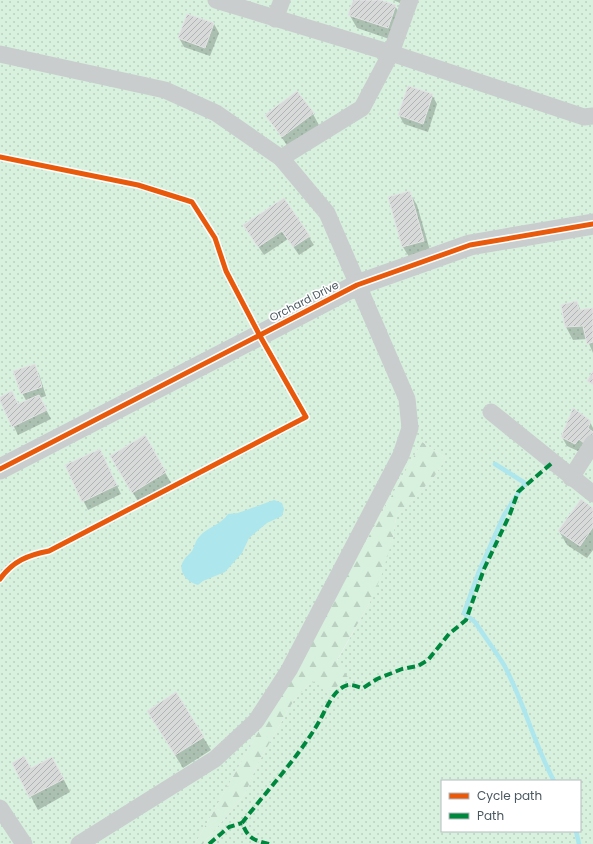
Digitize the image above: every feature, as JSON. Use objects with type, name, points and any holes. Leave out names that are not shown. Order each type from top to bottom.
[{"type":"street","points":[[216,0],[391,53],[584,116],[593,116]]},
{"type":"street","points":[[275,19],[282,0]]},
{"type":"street","points":[[281,158],[362,108],[391,53],[410,0]]},
{"type":"street","points":[[0,54],[164,90],[216,113],[281,158],[326,213],[407,399],[410,428],[401,456],[289,670],[256,721],[214,759],[79,844]]},
{"type":"street","name":"Orchard Drive","points":[[0,469],[357,285],[470,244],[593,224]]},
{"type":"street","points":[[491,412],[571,478],[593,494]]},
{"type":"street","points":[[571,478],[593,442]]},
{"type":"street","points":[[0,808],[24,844]]},
{"type":"green space","points":[[0,0],[593,0],[593,844],[203,844],[245,794],[257,765],[294,700],[308,685],[315,681],[337,661],[370,602],[393,538],[396,517],[434,477],[446,458],[422,442],[195,844],[0,844]]},
{"type":"green space","points":[[422,442],[446,458],[434,477],[396,517],[393,538],[382,574],[370,602],[337,660],[349,679],[330,691],[315,681],[308,685],[294,700],[257,765],[245,794],[203,844],[195,844]]},
{"type":"water","points":[[274,500],[282,503],[284,509],[282,516],[267,523],[249,538],[242,553],[225,572],[203,581],[198,585],[190,582],[184,576],[181,568],[182,564],[202,534],[222,521],[228,514],[238,513]]},
{"type":"building","points":[[353,0],[380,0],[396,5],[388,28],[348,15]]},
{"type":"building","points":[[187,14],[214,23],[205,48],[178,38]]},
{"type":"building","points":[[408,86],[433,94],[423,124],[398,115]]},
{"type":"building","points":[[297,91],[314,113],[282,137],[265,115]]},
{"type":"building","points":[[410,191],[424,241],[402,247],[388,197]]},
{"type":"building","points":[[284,198],[310,236],[293,247],[282,231],[258,247],[243,225]]},
{"type":"building","points":[[577,301],[579,310],[593,308],[593,342],[587,344],[583,326],[565,327],[561,305]]},
{"type":"building","points":[[35,364],[42,387],[21,394],[13,371]]},
{"type":"building","points":[[593,371],[593,385],[587,381]]},
{"type":"building","points":[[12,391],[18,404],[39,395],[47,410],[12,427],[0,401],[0,397]]},
{"type":"building","points":[[573,408],[591,421],[588,428],[593,432],[593,434],[585,444],[579,439],[575,444],[561,437]]},
{"type":"building","points":[[145,435],[166,472],[132,493],[110,456]]},
{"type":"building","points":[[100,449],[117,485],[82,502],[65,465]]},
{"type":"building","points":[[581,499],[593,508],[593,527],[580,546],[558,531]]},
{"type":"building","points":[[176,692],[204,737],[175,755],[147,711]]},
{"type":"building","points":[[24,756],[31,768],[52,757],[64,779],[29,797],[12,763]]},
{"type":"waterway","points":[[466,615],[464,613],[478,574],[504,515],[525,483],[495,464]]},
{"type":"waterway","points":[[470,618],[475,622],[504,665],[554,780]]},
{"type":"waterway","points":[[576,832],[579,844]]},
{"type":"marked path","points":[[269,844],[252,838],[247,833],[242,823],[303,747],[333,696],[341,688],[347,685],[363,688],[377,679],[402,669],[418,666],[428,660],[449,634],[466,620],[484,569],[510,514],[518,492],[553,462]]},
{"type":"marked path","points":[[209,844],[229,827],[242,823]]},
{"type":"cycle path","points":[[0,157],[138,185],[192,202],[215,238],[226,271],[260,336],[306,417],[49,551],[28,557],[16,563],[0,579]]},
{"type":"cycle path","points":[[0,469],[357,285],[470,245],[593,224]]}]
